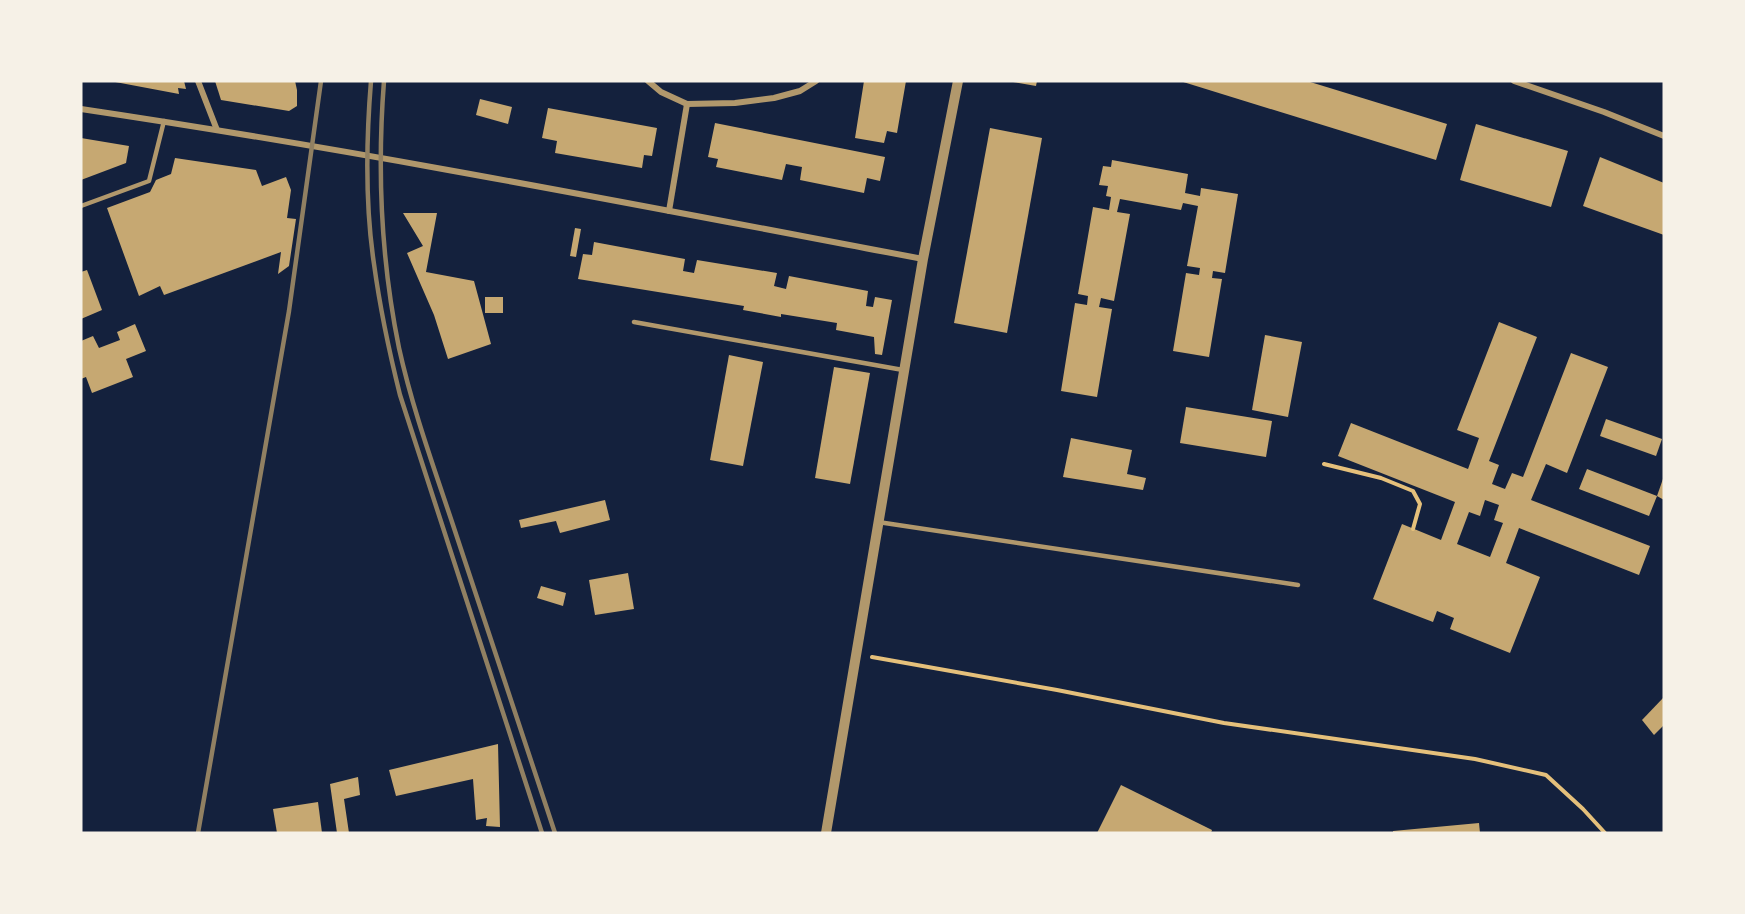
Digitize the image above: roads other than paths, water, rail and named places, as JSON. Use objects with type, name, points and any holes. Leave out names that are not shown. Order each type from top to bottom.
[{"type":"street","points":[[198,81],[217,130]]},
{"type":"street","points":[[648,81],[661,92],[687,104],[735,103],[774,98],[800,91],[816,81]]},
{"type":"street","points":[[826,833],[923,259],[958,81]]},
{"type":"street","points":[[1514,81],[1530,83],[1664,136]]},
{"type":"street","points":[[669,211],[687,104]]},
{"type":"street","points":[[81,109],[465,172],[923,259]]},
{"type":"lane","points":[[81,206],[149,181],[164,121]]},
{"type":"lane","points":[[634,322],[904,370]]},
{"type":"lane","points":[[878,522],[1298,585]]},
{"type":"railway","points":[[198,833],[289,311],[321,81]]},
{"type":"railway","points":[[371,81],[367,150],[369,219],[376,280],[392,362],[400,395],[542,833]]},
{"type":"railway","points":[[384,81],[381,148],[382,215],[388,282],[399,348],[423,436],[555,833]]}]
